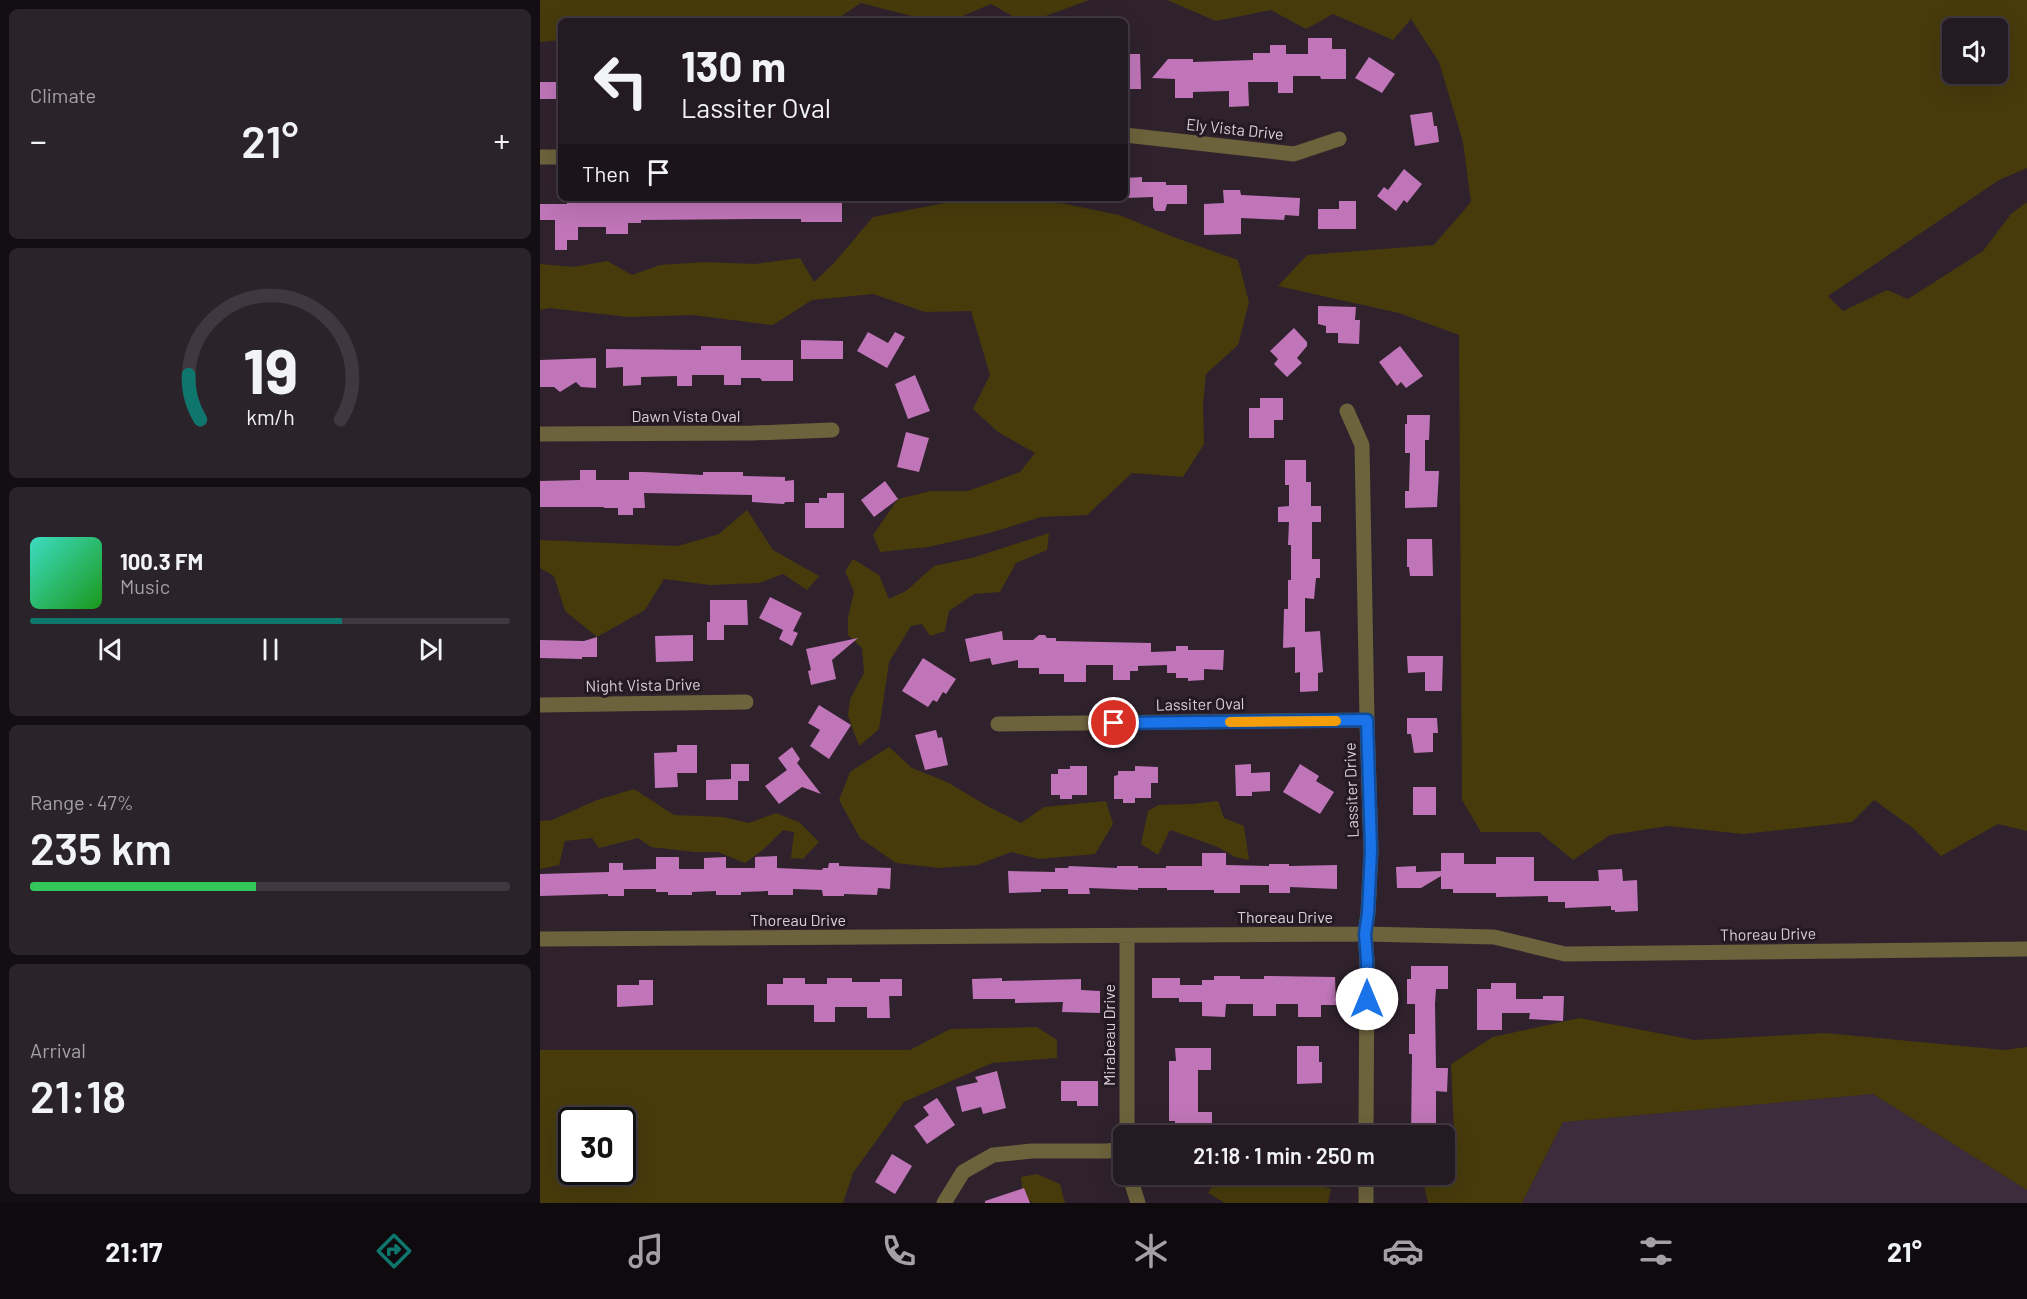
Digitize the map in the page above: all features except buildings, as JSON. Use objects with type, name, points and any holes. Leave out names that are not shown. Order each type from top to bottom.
[{"type":"street","name":"Ely Vista Drive","points":[[1128,135],[1294,154],[1339,139]]},
{"type":"street","points":[[540,157],[558,157]]},
{"type":"street","name":"Lassiter Drive","points":[[1347,411],[1362,445],[1371,850],[1365,934],[1367,960],[1366,1125]]},
{"type":"street","name":"Dawn Vista Oval","points":[[540,434],[753,433],[832,429]]},
{"type":"street","name":"Night Vista Drive","points":[[540,705],[746,702]]},
{"type":"street","name":"Lassiter Oval","points":[[998,724],[1367,720]]},
{"type":"street","name":"Thoreau Drive","points":[[540,939],[1365,934],[1494,937],[1565,954],[2027,949]]},
{"type":"street","name":"Mirabeau Drive","points":[[1127,936],[1127,1125]]},
{"type":"street","points":[[944,1203],[963,1172],[993,1155],[1032,1151],[1113,1150]]},
{"type":"street","points":[[1132,1185],[1138,1203]]},
{"type":"street","points":[[1366,1185],[1366,1203]]},
{"type":"shaded area","points":[[540,0],[1089,0],[1040,18],[1016,18],[991,4],[958,18],[919,18],[861,3],[838,18],[558,18],[558,40],[540,42]]},
{"type":"shaded area","points":[[1167,0],[2027,0],[2027,168],[1999,180],[1828,296],[1843,311],[1887,290],[1908,299],[1983,251],[2011,214],[2027,202],[2027,831],[1998,824],[1941,856],[1913,828],[1874,800],[1852,822],[1743,834],[1668,826],[1610,835],[1573,860],[1539,832],[1481,832],[1462,800],[1459,335],[1399,313],[1278,286],[1307,255],[1434,245],[1471,202],[1463,142],[1439,62],[1411,19],[1393,40],[1333,14],[1306,29],[1271,10],[1216,21]]},
{"type":"shaded area","points":[[955,201],[1051,201],[1119,215],[1238,260],[1249,302],[1238,345],[1206,374],[1203,404],[1204,444],[1183,477],[1132,473],[1087,515],[1041,517],[990,533],[928,547],[880,552],[873,535],[898,499],[931,491],[968,491],[1020,472],[1035,453],[998,432],[973,409],[990,375],[971,311],[925,312],[873,294],[812,300],[773,325],[693,315],[628,317],[549,308],[540,310],[540,264],[574,267],[607,261],[632,275],[660,265],[704,262],[755,264],[800,258],[814,282],[833,264],[873,217]]},
{"type":"shaded area","points":[[747,510],[773,550],[819,576],[807,590],[783,574],[759,583],[710,585],[664,579],[645,610],[597,637],[565,611],[554,576],[540,568],[540,540],[678,546],[719,534]]},
{"type":"shaded area","points":[[1049,533],[1047,550],[1016,563],[1000,592],[974,594],[949,611],[945,631],[930,636],[922,624],[911,626],[889,662],[879,729],[859,746],[848,716],[850,699],[864,673],[862,648],[848,635],[848,617],[854,592],[845,571],[853,559],[879,575],[889,599],[906,591],[934,566],[972,558]]},
{"type":"shaded area","points":[[889,747],[912,768],[947,782],[1021,823],[1044,807],[1106,801],[1113,824],[1095,854],[1039,859],[1011,852],[977,865],[939,868],[896,863],[860,838],[839,800],[850,772]]},
{"type":"shaded area","points":[[634,789],[674,815],[723,817],[749,823],[776,813],[799,822],[819,842],[803,859],[791,858],[794,832],[783,830],[764,849],[745,863],[718,852],[651,847],[638,838],[599,848],[592,838],[565,841],[559,865],[540,869],[540,821],[552,820],[597,800]]},
{"type":"shaded area","points":[[1218,801],[1224,818],[1244,826],[1249,860],[1235,857],[1218,847],[1170,830],[1158,855],[1141,844],[1148,811],[1158,805]]},
{"type":"shaded area","points":[[1579,1018],[1694,1040],[1825,1033],[2004,1050],[2027,1047],[2027,1190],[1873,1094],[1563,1122],[1522,1203],[1428,1203],[1424,1185],[1455,1185],[1455,1125],[1451,1064],[1493,1037]]},
{"type":"shaded area","points":[[1037,1027],[1057,1040],[1057,1058],[992,1063],[904,1102],[853,1173],[843,1203],[540,1203],[540,1050],[910,1050],[950,1029]]},
{"type":"shaded area","points":[[1873,1094],[2027,1190],[2027,1203],[1522,1203],[1563,1122]]},
{"type":"shaded area","points":[[1037,1174],[1060,1184],[1065,1203],[1034,1203],[1023,1197],[1021,1177]]},
{"type":"shaded area","points":[[1213,1185],[1318,1185],[1331,1189],[1328,1203],[1225,1203],[1208,1193]]},
{"type":"slow traffic","points":[[1230,722],[1336,721]]},
{"type":"route","points":[[1114,723],[1367,720],[1371,850],[1365,934],[1367,999]]}]
